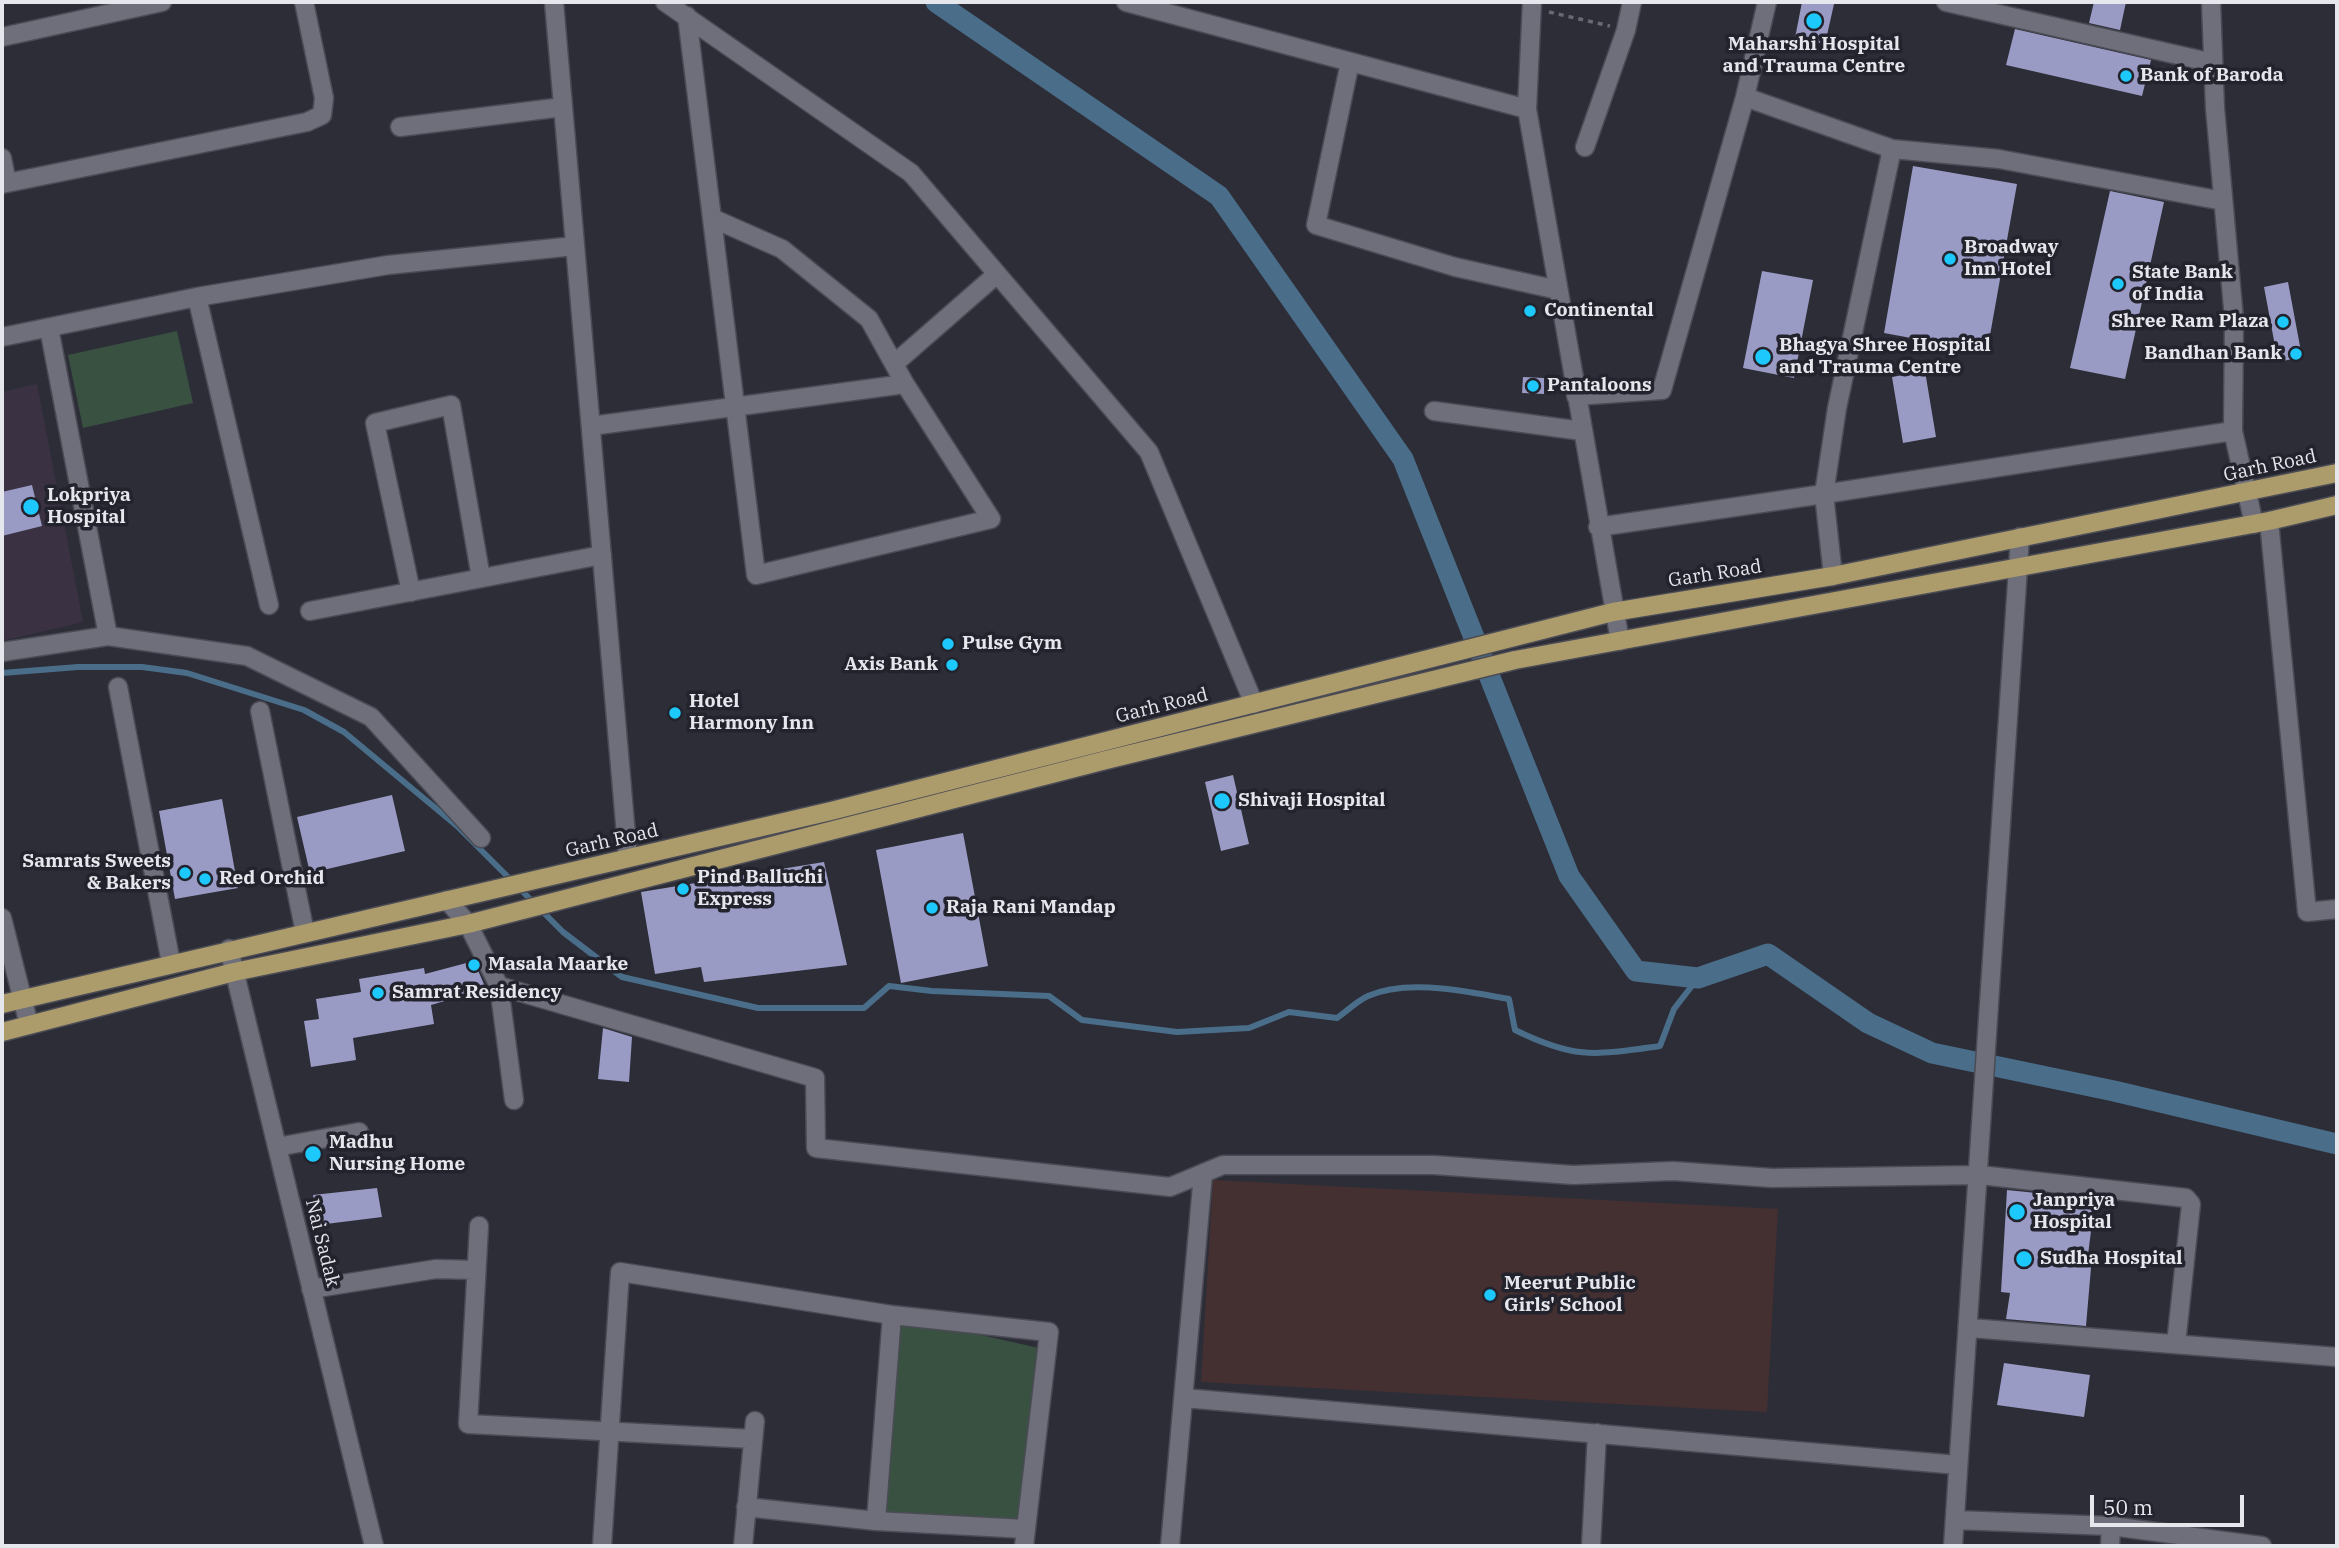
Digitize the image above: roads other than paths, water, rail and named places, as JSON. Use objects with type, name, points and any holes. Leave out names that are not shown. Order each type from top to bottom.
[{"type":"main road","name":"Garh Road","points":[[2,1032],[234,972],[468,924],[786,842],[1103,751],[1254,704],[1613,612],[1833,576],[2337,473]]},
{"type":"main road","name":"Garh Road","points":[[2,1004],[628,858],[1515,660],[2262,523],[2337,505]]},
{"type":"main road","points":[[782,823],[786,842]]},
{"type":"main road","points":[[628,858],[632,882]]},
{"type":"street","points":[[2,37],[127,5],[162,2]]},
{"type":"street","points":[[2,158],[4,184],[307,122],[322,115],[324,98],[304,2]]},
{"type":"street","points":[[554,2],[628,858]]},
{"type":"street","points":[[665,2],[911,173],[1149,452],[1254,704]]},
{"type":"street","points":[[1126,2],[1527,109]]},
{"type":"street","points":[[1585,147],[1626,30],[1632,2]]},
{"type":"street","points":[[1576,396],[1662,390],[1745,97],[1767,2]]},
{"type":"street","points":[[1946,2],[2213,63]]},
{"type":"street","points":[[2211,2],[2223,201],[2234,319],[2233,431],[2249,493],[2262,523],[2307,912],[2337,909]]},
{"type":"street","points":[[1537,6],[1527,109],[1581,431],[1620,640]]},
{"type":"street","points":[[687,16],[756,575],[991,519],[905,384],[869,319],[782,248],[712,218]]},
{"type":"street","points":[[1350,62],[1316,225],[1455,267],[1558,290]]},
{"type":"street","points":[[1745,97],[1892,149],[1999,159],[2223,201]]},
{"type":"street","points":[[400,127],[563,107]]},
{"type":"street","points":[[1833,576],[1824,494],[1837,408],[1892,149]]},
{"type":"street","points":[[2,337],[197,297],[388,265],[575,246]]},
{"type":"street","points":[[894,364],[997,274]]},
{"type":"street","points":[[197,297],[269,605]]},
{"type":"street","points":[[49,328],[108,636]]},
{"type":"street","points":[[591,426],[905,384]]},
{"type":"street","points":[[411,592],[375,423],[451,405],[481,578]]},
{"type":"street","points":[[1434,411],[1581,431]]},
{"type":"street","points":[[1598,527],[2233,431]]},
{"type":"street","points":[[1953,1546],[1970,1328],[2020,537]]},
{"type":"street","points":[[310,611],[602,555]]},
{"type":"street","points":[[2,652],[108,636],[247,656],[370,717],[481,838]]},
{"type":"street","points":[[118,687],[171,963]]},
{"type":"street","points":[[260,711],[305,933]]},
{"type":"street","points":[[447,900],[468,924],[499,986],[514,1100]]},
{"type":"street","points":[[2,918],[29,1025]]},
{"type":"street","name":"Nai Sadak","points":[[229,950],[374,1546]]},
{"type":"street","points":[[499,986],[815,1078],[816,1148],[1170,1187],[1223,1165],[1434,1166],[1573,1175],[1672,1171],[1772,1178],[1980,1175],[2186,1198],[2191,1204],[2190,1229],[2176,1344]]},
{"type":"street","points":[[277,1147],[359,1132]]},
{"type":"street","points":[[1170,1546],[1203,1174]]},
{"type":"street","points":[[480,1226],[468,1424],[753,1439]]},
{"type":"street","points":[[311,1289],[436,1269],[476,1270]]},
{"type":"street","points":[[602,1546],[620,1272],[892,1315],[1049,1332],[1025,1538],[746,1507]]},
{"type":"street","points":[[876,1521],[892,1315]]},
{"type":"street","points":[[1970,1328],[2337,1357]]},
{"type":"street","points":[[1184,1398],[1958,1465]]},
{"type":"street","points":[[743,1546],[755,1420]]},
{"type":"street","points":[[1591,1546],[1597,1433]]},
{"type":"street","points":[[1955,1520],[2111,1526],[2262,1546]]},
{"type":"street","points":[[2110,1546],[2111,1526]]},
{"type":"waterway","points":[[936,2],[1219,196],[1403,459],[1569,876],[1636,971],[1698,978],[1768,954],[1868,1023],[1932,1053],[2114,1091],[2337,1144]]},
{"type":"waterway","points":[[2,673],[78,667],[142,667],[187,673],[304,710],[344,732],[457,826],[563,932],[622,977],[758,1008],[864,1008],[889,986],[932,991],[1049,996],[1082,1020],[1177,1032],[1249,1028],[1289,1012],[1337,1018],[1364,998],[1384,991],[1438,988],[1509,999],[1515,1030],[1571,1051],[1602,1053],[1660,1046],[1674,1009],[1698,978]]},
{"type":"place","name":"Maharshi Hospital and Trauma Centre","points":[[1814,21]]},
{"type":"place","name":"Bank of Baroda","points":[[2126,76]]},
{"type":"place","name":"Broadway Inn Hotel","points":[[1950,259]]},
{"type":"place","name":"State Bank of India","points":[[2118,284]]},
{"type":"place","name":"Continental","points":[[1530,311]]},
{"type":"place","name":"Shree Ram Plaza","points":[[2283,322]]},
{"type":"place","name":"Bandhan Bank","points":[[2296,354]]},
{"type":"place","name":"Bhagya Shree Hospital and Trauma Centre","points":[[1763,357]]},
{"type":"place","name":"Pantaloons","points":[[1533,386]]},
{"type":"place","name":"Lokpriya Hospital","points":[[31,507]]},
{"type":"place","name":"Pulse Gym","points":[[948,644]]},
{"type":"place","name":"Axis Bank","points":[[952,665]]},
{"type":"place","name":"Hotel Harmony Inn","points":[[675,713]]},
{"type":"place","name":"Shivaji Hospital","points":[[1222,801]]},
{"type":"place","name":"Samrats Sweets & Bakers","points":[[185,873]]},
{"type":"place","name":"Red Orchid","points":[[205,879]]},
{"type":"place","name":"Pind Balluchi Express","points":[[683,889]]},
{"type":"place","name":"Raja Rani Mandap","points":[[932,908]]},
{"type":"place","name":"Masala Maarke","points":[[474,965]]},
{"type":"place","name":"Samrat Residency","points":[[378,993]]},
{"type":"place","name":"Madhu Nursing Home","points":[[313,1154]]},
{"type":"place","name":"Janpriya Hospital","points":[[2017,1212]]},
{"type":"place","name":"Sudha Hospital","points":[[2024,1259]]},
{"type":"place","name":"Meerut Public Girls' School","points":[[1490,1295]]}]
